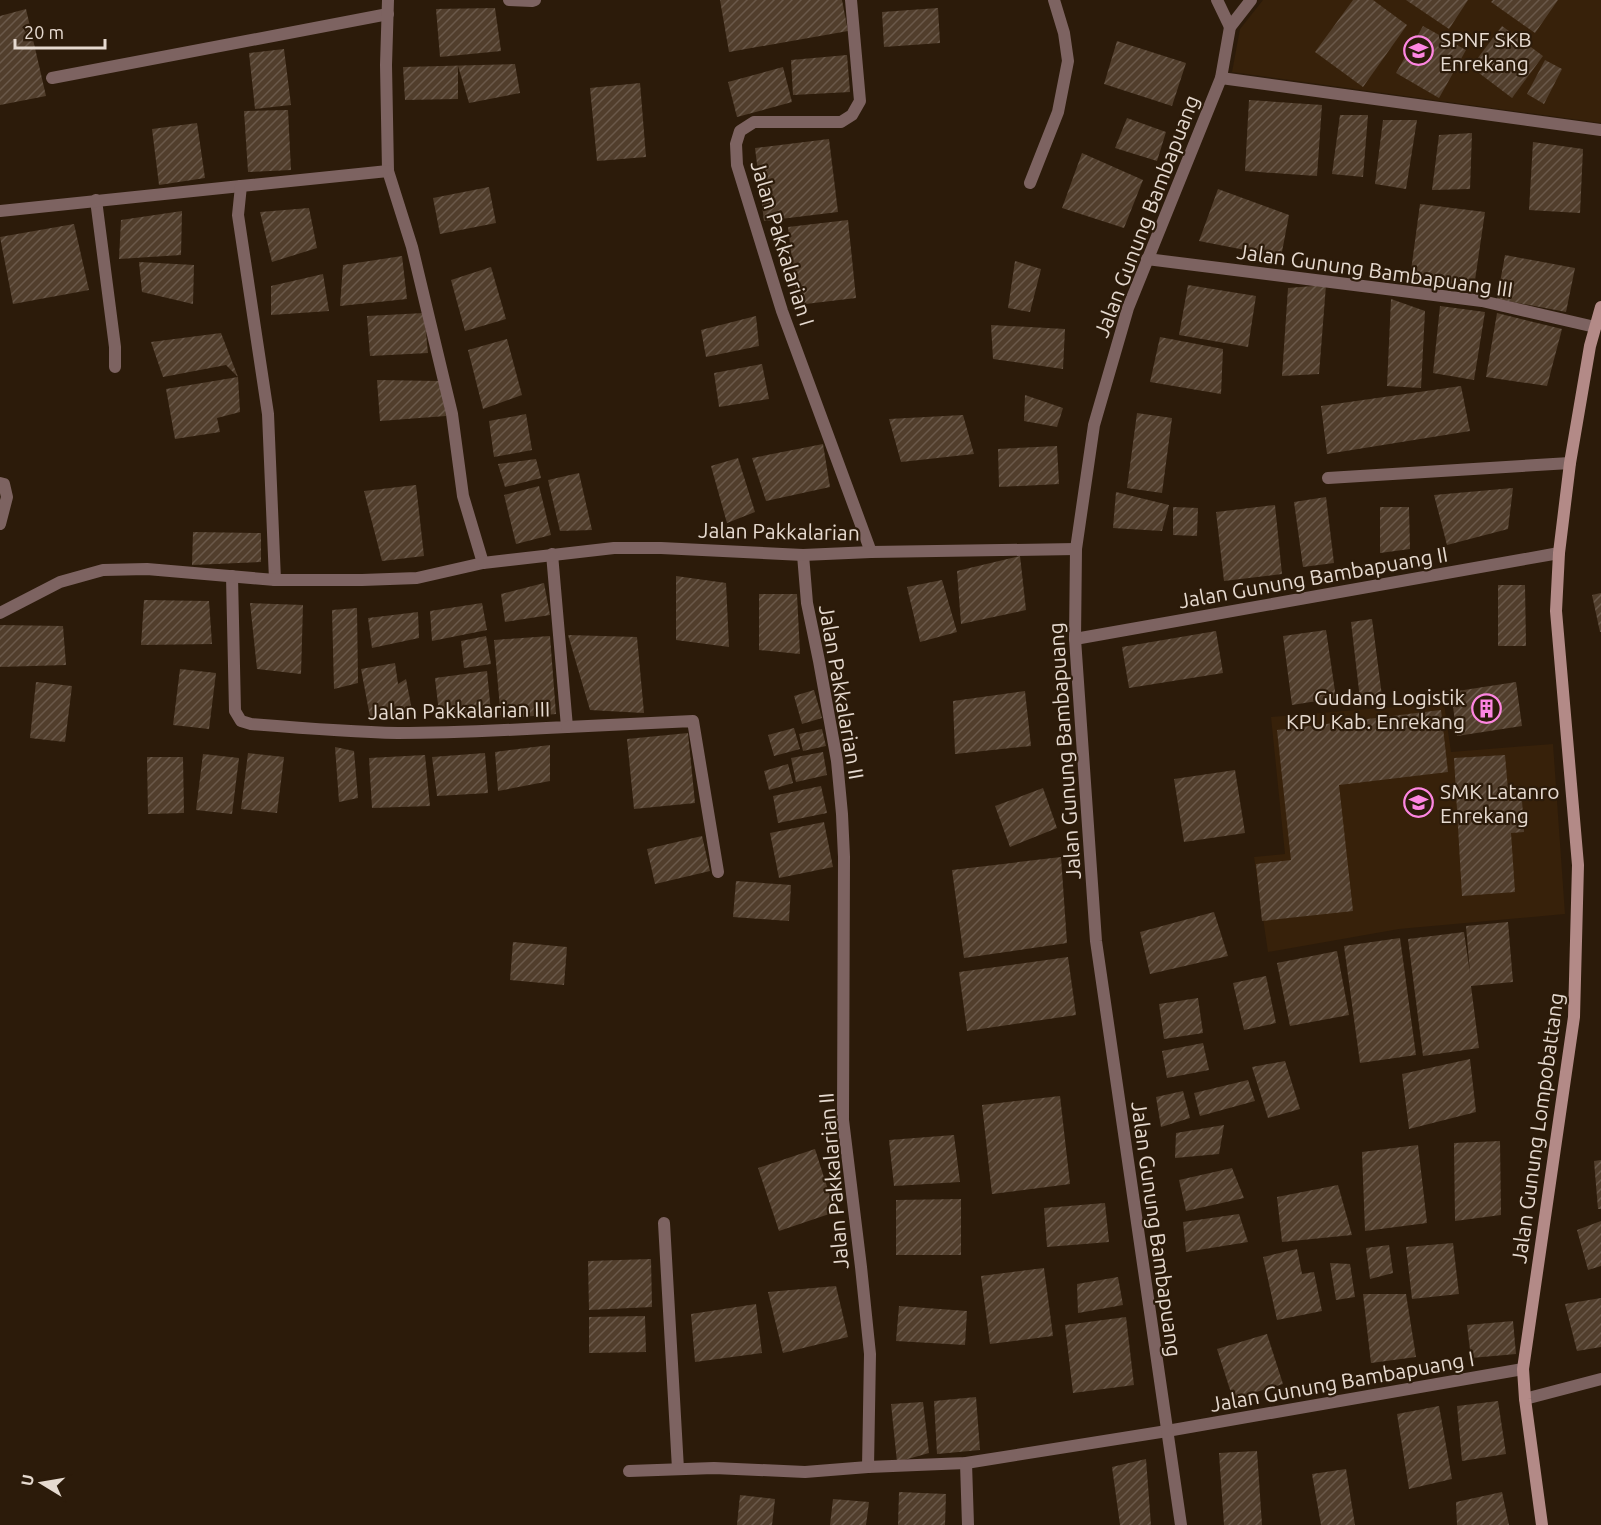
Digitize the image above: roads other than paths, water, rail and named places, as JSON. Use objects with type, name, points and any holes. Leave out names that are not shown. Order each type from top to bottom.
[{"type":"main road","name":"Jalan Gunung Lompobattang","points":[[1542,1525],[1523,1369],[1575,1017],[1578,866],[1556,611],[1559,553],[1570,463],[1590,346],[1601,307]]},
{"type":"street","points":[[388,0],[386,65],[388,171],[412,247],[452,414],[463,496],[483,563]]},
{"type":"street","points":[[509,0],[535,0]]},
{"type":"street","name":"Jalan Pakkalarian I","points":[[850,0],[861,101],[852,115],[840,123],[754,122],[740,131],[736,144],[737,165],[743,187],[782,311],[871,552]]},
{"type":"street","points":[[1030,183],[1058,112],[1068,61],[1064,33],[1054,0]]},
{"type":"street","points":[[1217,0],[1230,27]]},
{"type":"street","name":"Jalan Gunung Bambapuang","points":[[1181,1525],[1096,941],[1075,639],[1076,549],[1094,425],[1128,308],[1221,78],[1230,27],[1251,0]]},
{"type":"street","points":[[52,78],[388,14]]},
{"type":"street","points":[[1221,78],[1601,130]]},
{"type":"street","points":[[0,211],[388,171]]},
{"type":"street","points":[[241,186],[238,215],[268,414],[275,580]]},
{"type":"street","points":[[96,200],[115,347],[115,367]]},
{"type":"street","name":"Jalan Gunung Bambapuang III","points":[[1147,259],[1482,301],[1595,327]]},
{"type":"street","points":[[1328,478],[1570,463]]},
{"type":"street","points":[[0,483],[4,484],[7,497],[0,524]]},
{"type":"street","name":"Jalan Pakkalarian","points":[[0,613],[60,582],[104,570],[147,569],[275,580],[362,580],[417,578],[483,563],[614,548],[803,555],[1076,549]]},
{"type":"street","name":"Jalan Gunung Bambapuang II","points":[[1075,639],[1559,553]]},
{"type":"street","name":"Jalan Pakkalarian III","points":[[232,576],[235,711],[241,721],[251,724],[333,731],[399,733],[567,727],[552,554]]},
{"type":"street","name":"Jalan Pakkalarian II","points":[[803,555],[807,603],[837,761],[842,814],[844,857],[843,1120],[870,1354],[868,1467]]},
{"type":"street","points":[[567,727],[693,721],[718,872]]},
{"type":"street","points":[[664,1223],[678,1469]]},
{"type":"street","name":"Jalan Gunung Bambapuang I","points":[[1167,1431],[1523,1369]]},
{"type":"street","points":[[1525,1400],[1601,1379]]},
{"type":"street","points":[[629,1471],[714,1468],[805,1472],[966,1463],[1167,1431]]},
{"type":"street","points":[[966,1463],[968,1525]]},
{"type":"place","name":"SPNF SKB Enrekang","points":[[1419,51]]},
{"type":"place","name":"Gudang Logistik KPU Kab. Enrekang","points":[[1486,709]]},
{"type":"place","name":"SMK Latanro Enrekang","points":[[1419,803]]}]
